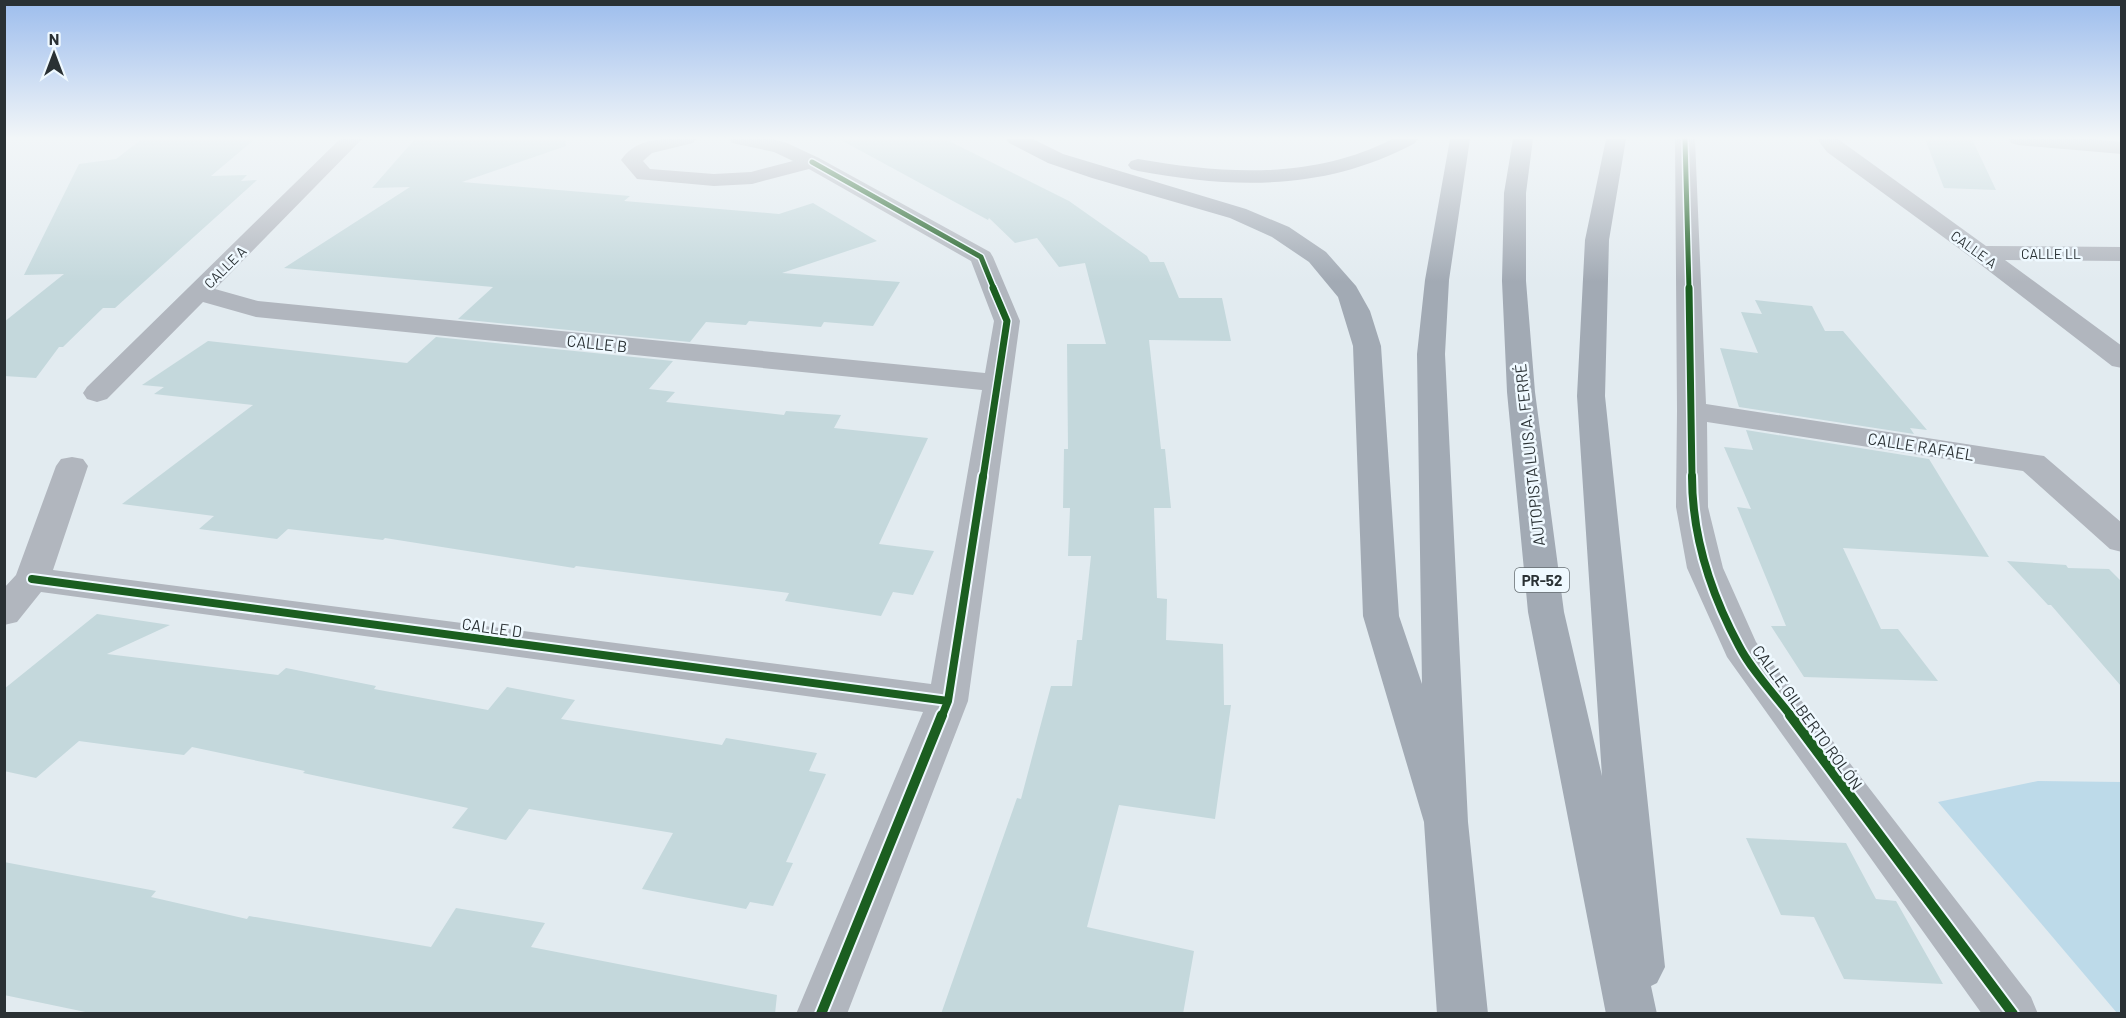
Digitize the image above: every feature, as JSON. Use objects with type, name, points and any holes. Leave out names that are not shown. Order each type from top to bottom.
[{"type":"highway","points":[[1147,187],[1258,221],[1293,239],[1314,256],[1348,292],[1360,318],[1367,346],[1381,616],[1446,822]]},
{"type":"highway","points":[[1452,187],[1437,280],[1431,354],[1446,822],[1463,1014]]},
{"type":"highway","name":"AUTOPISTA LUIS A. FERRÉ","points":[[1516,187],[1514,281],[1521,392],[1546,612],[1632,1014]]},
{"type":"highway","points":[[1607,187],[1597,240],[1591,396],[1644,1014]]},
{"type":"street","name":"CALLE A","points":[[97,393],[306,187]]},
{"type":"street","points":[[821,1014],[948,701],[1007,321],[981,257],[856,187]]},
{"type":"street","name":"CALLE GILBERTO ROLÓN","points":[[1686,187],[1692,507],[1705,568],[1740,648],[2013,1014]]},
{"type":"street","name":"CALLE A","points":[[1888,187],[2121,360]]},
{"type":"street","name":"CALLE LL","points":[[1980,253],[2121,254]]},
{"type":"street","name":"CALLE B","points":[[200,293],[256,309],[996,383]]},
{"type":"street","name":"CALLE RAFAEL","points":[[1692,411],[2033,463],[2121,541]]},
{"type":"street","points":[[4,613],[32,579],[72,466]]},
{"type":"street","name":"CALLE D","points":[[32,579],[948,701]]},
{"type":"shaded area","points":[[2038,781],[2121,782],[2121,1013],[2117,1013],[1938,802]]},
{"type":"building","points":[[68,187],[250,187],[115,308],[103,308],[63,347],[59,347],[36,378],[4,376],[4,322],[64,274],[24,275]]},
{"type":"building","points":[[373,187],[516,187],[630,196],[624,201],[779,214],[813,203],[877,241],[782,273],[900,282],[873,326],[824,322],[821,327],[749,321],[746,325],[706,322],[690,342],[458,319],[493,287],[284,268],[410,187],[372,188]]},
{"type":"building","points":[[926,187],[1040,187],[1069,201],[1147,256],[1150,262],[1164,262],[1179,298],[1222,298],[1231,341],[1149,340],[1161,449],[1165,449],[1171,508],[1154,508],[1157,598],[1167,599],[1166,640],[1223,644],[1224,705],[1231,705],[1215,819],[1119,805],[1087,927],[1194,951],[1183,1014],[941,1014],[1017,798],[1021,799],[1051,686],[1072,686],[1077,640],[1082,640],[1091,556],[1068,556],[1070,508],[1063,508],[1064,449],[1068,449],[1067,344],[1106,344],[1085,263],[1059,267],[1037,238],[1015,243],[989,218],[988,220]]},
{"type":"building","points":[[1994,187],[1996,190],[1944,188]]},
{"type":"building","points":[[1755,300],[1812,306],[1825,331],[1843,331],[1927,430],[1910,428],[1914,434],[1739,407],[1720,348],[1758,353],[1741,312],[1762,314]]},
{"type":"building","points":[[436,337],[673,361],[649,389],[675,392],[666,402],[784,415],[786,411],[841,415],[834,428],[928,438],[879,544],[934,551],[913,595],[893,592],[881,616],[785,601],[789,593],[576,566],[574,568],[385,538],[383,540],[288,529],[277,539],[199,529],[214,516],[122,504],[253,405],[154,394],[164,387],[142,385],[208,341],[407,363]]},
{"type":"building","points":[[1746,430],[1929,459],[1989,557],[1843,548],[1881,629],[1898,629],[1938,681],[1804,677],[1771,626],[1786,626],[1737,507],[1751,509],[1724,447],[1753,450]]},
{"type":"building","points":[[2007,561],[2066,565],[2068,568],[2109,569],[2121,581],[2121,686],[2051,605],[2048,605]]},
{"type":"building","points":[[97,614],[170,625],[107,654],[278,675],[286,668],[376,686],[374,689],[488,710],[507,687],[575,700],[561,719],[722,745],[726,738],[817,753],[809,771],[826,774],[786,862],[793,863],[773,906],[750,902],[746,909],[642,889],[673,833],[529,809],[506,840],[452,828],[468,808],[192,747],[184,755],[79,741],[36,778],[4,771],[4,689]]},
{"type":"building","points":[[1746,838],[1846,843],[1876,899],[1896,901],[1943,984],[1844,979],[1814,917],[1781,915]]},
{"type":"building","points":[[4,862],[156,891],[151,897],[247,919],[249,916],[431,947],[456,908],[545,923],[531,947],[777,995],[775,1014],[95,1014],[4,995]]},
{"type":"cycle path","points":[[821,1014],[948,701],[1007,321],[981,257],[856,187]]},
{"type":"cycle path","points":[[1686,187],[1692,507],[1705,568],[1740,648],[2013,1014]]},
{"type":"cycle path","points":[[32,579],[948,701]]}]
